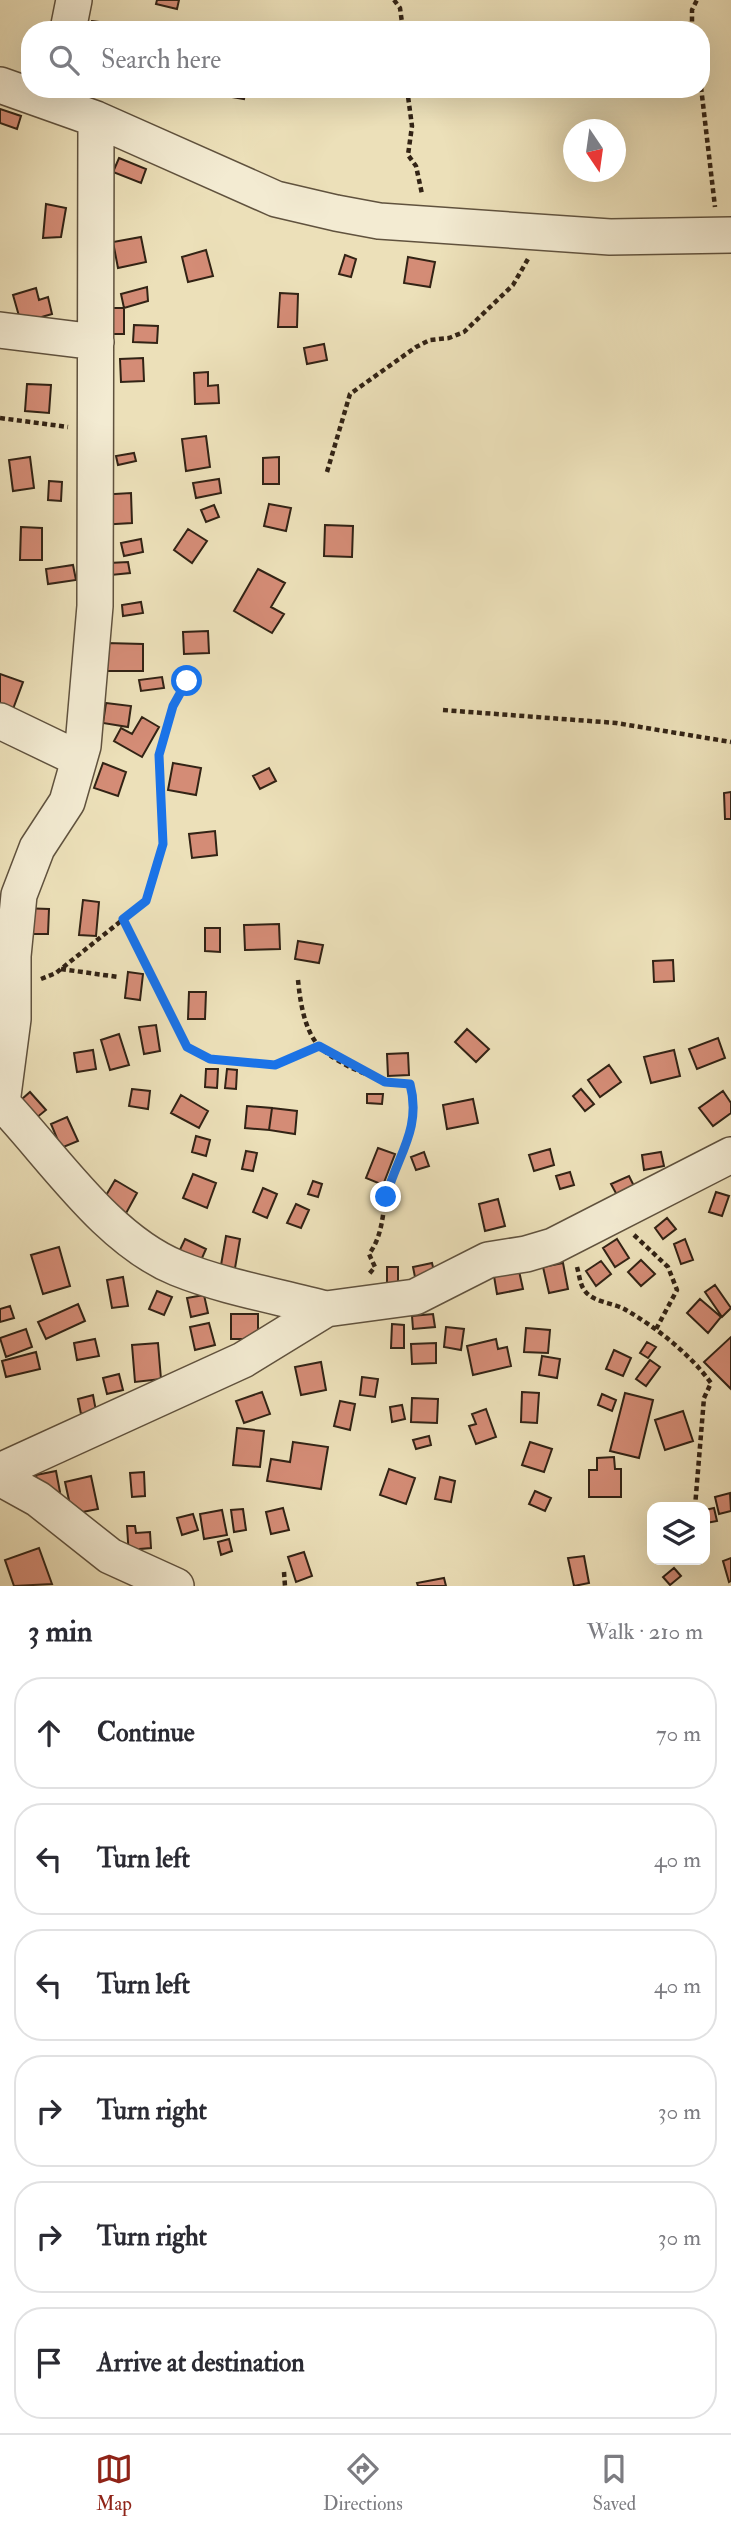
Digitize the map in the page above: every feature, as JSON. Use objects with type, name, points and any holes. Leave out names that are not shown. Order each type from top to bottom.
[{"type":"street","points":[[70,21],[74,0]]},
{"type":"street","points":[[0,85],[21,89]]},
{"type":"street","points":[[63,98],[96,119],[275,199],[379,221],[610,237],[723,235]]},
{"type":"street","points":[[96,119],[96,341],[93,430],[95,606],[83,746],[67,802],[37,848],[19,895],[13,956],[15,989],[1,1102],[103,1217],[147,1251],[176,1268],[326,1308],[415,1297],[488,1260],[553,1246],[731,1155]]},
{"type":"street","points":[[0,330],[96,341]]},
{"type":"street","points":[[0,721],[79,760]]},
{"type":"street","points":[[0,1471],[243,1360],[326,1308]]},
{"type":"street","points":[[0,1478],[38,1499],[112,1571],[176,1586]]},
{"type":"path","points":[[394,0],[400,8]]},
{"type":"path","points":[[401,0],[402,21]]},
{"type":"path","points":[[692,21],[692,10],[697,0]]},
{"type":"path","points":[[408,98],[412,126],[408,155],[418,173],[419,188],[440,225]]},
{"type":"path","points":[[702,98],[707,161],[723,235]]},
{"type":"path","points":[[327,472],[350,394],[416,347],[430,340],[449,338],[464,332],[513,285],[530,254],[550,231]]},
{"type":"path","points":[[0,418],[93,430]]},
{"type":"path","points":[[15,989],[60,969],[146,901],[163,844],[159,755],[173,706],[187,681]]},
{"type":"path","points":[[443,710],[616,723],[731,742]]},
{"type":"path","points":[[123,919],[187,1047],[210,1059],[275,1065],[319,1046]]},
{"type":"path","points":[[60,969],[118,977]]},
{"type":"path","points":[[298,980],[300,1004],[319,1046],[385,1082],[410,1084],[415,1103],[407,1146],[396,1164],[386,1197],[379,1241],[369,1254],[374,1267],[351,1295],[326,1308]]},
{"type":"path","points":[[614,1217],[668,1267],[677,1290],[655,1331]]},
{"type":"path","points":[[553,1246],[577,1268],[583,1290],[599,1301],[624,1308],[696,1363],[711,1383],[704,1398],[695,1502]]},
{"type":"path","points":[[284,1572],[285,1586]]},
{"type":"building","points":[[157,0],[179,0],[177,9],[156,4]]},
{"type":"building","points":[[0,109],[21,116],[17,129],[0,123]]},
{"type":"building","points":[[119,158],[146,169],[141,183],[113,172]]},
{"type":"building","points":[[46,204],[66,208],[61,237],[43,238]]},
{"type":"building","points":[[141,237],[146,262],[118,268],[113,242]]},
{"type":"building","points":[[206,250],[213,276],[188,282],[182,257]]},
{"type":"building","points":[[345,255],[356,259],[351,277],[339,274]]},
{"type":"building","points":[[408,257],[435,262],[430,287],[404,283]]},
{"type":"building","points":[[147,287],[148,301],[124,308],[121,294]]},
{"type":"building","points":[[36,288],[39,300],[48,297],[52,314],[21,323],[13,295]]},
{"type":"building","points":[[280,293],[298,294],[297,327],[278,327]]},
{"type":"building","points":[[109,308],[124,308],[124,334],[110,334]]},
{"type":"building","points":[[134,325],[158,326],[157,343],[133,342]]},
{"type":"building","points":[[324,344],[327,360],[307,364],[304,348]]},
{"type":"building","points":[[143,358],[144,381],[121,382],[120,359]]},
{"type":"building","points":[[208,372],[208,386],[218,385],[219,403],[195,404],[194,373]]},
{"type":"building","points":[[27,384],[51,385],[49,413],[25,411]]},
{"type":"building","points":[[206,436],[210,467],[186,471],[182,439]]},
{"type":"building","points":[[134,453],[136,461],[118,465],[116,456]]},
{"type":"building","points":[[30,457],[34,488],[13,491],[9,460]]},
{"type":"building","points":[[279,457],[279,484],[263,484],[263,458]]},
{"type":"building","points":[[219,479],[221,493],[196,498],[193,483]]},
{"type":"building","points":[[49,481],[62,482],[61,501],[48,500]]},
{"type":"building","points":[[131,493],[132,523],[99,525],[98,495]]},
{"type":"building","points":[[269,504],[291,508],[286,531],[264,526]]},
{"type":"building","points":[[214,505],[219,517],[206,522],[201,510]]},
{"type":"building","points":[[325,525],[353,526],[352,557],[324,556]]},
{"type":"building","points":[[21,527],[42,528],[42,560],[20,560]]},
{"type":"building","points":[[188,529],[207,541],[192,563],[174,550]]},
{"type":"building","points":[[141,539],[143,552],[124,556],[121,543]]},
{"type":"building","points":[[128,562],[130,573],[111,575],[109,563]]},
{"type":"building","points":[[73,565],[76,580],[48,584],[46,569]]},
{"type":"building","points":[[258,569],[285,583],[271,607],[284,614],[272,633],[234,611]]},
{"type":"building","points":[[141,602],[143,613],[123,616],[122,605]]},
{"type":"building","points":[[208,631],[209,653],[184,654],[183,632]]},
{"type":"building","points":[[106,643],[143,644],[143,671],[106,671]]},
{"type":"building","points":[[0,674],[23,682],[13,709],[0,704]]},
{"type":"building","points":[[162,677],[164,688],[141,691],[139,680]]},
{"type":"building","points":[[106,703],[131,706],[128,727],[103,723]]},
{"type":"building","points":[[142,717],[159,727],[142,757],[114,741],[121,728],[132,734]]},
{"type":"building","points":[[103,763],[126,772],[118,796],[94,788]]},
{"type":"building","points":[[173,763],[201,768],[196,795],[168,790]]},
{"type":"building","points":[[269,768],[276,781],[260,789],[253,776]]},
{"type":"building","points":[[731,792],[731,819],[725,819],[724,793]]},
{"type":"building","points":[[215,831],[217,855],[192,858],[189,834]]},
{"type":"building","points":[[83,900],[99,902],[96,936],[79,935]]},
{"type":"building","points":[[20,908],[49,909],[48,934],[20,934]]},
{"type":"building","points":[[279,924],[280,949],[245,950],[244,925]]},
{"type":"building","points":[[205,928],[220,928],[220,952],[205,951]]},
{"type":"building","points":[[298,941],[323,945],[319,963],[295,959]]},
{"type":"building","points":[[673,960],[674,981],[654,982],[653,961]]},
{"type":"building","points":[[128,972],[143,974],[140,1000],[125,998]]},
{"type":"building","points":[[189,992],[206,992],[205,1019],[188,1019]]},
{"type":"building","points":[[156,1025],[160,1051],[144,1054],[139,1027]]},
{"type":"building","points":[[467,1029],[489,1049],[476,1062],[455,1042]]},
{"type":"building","points":[[119,1034],[129,1065],[110,1070],[101,1040]]},
{"type":"building","points":[[718,1038],[725,1058],[697,1069],[689,1049]]},
{"type":"building","points":[[93,1050],[96,1069],[77,1072],[74,1053]]},
{"type":"building","points":[[674,1050],[680,1076],[651,1083],[644,1057]]},
{"type":"building","points":[[408,1053],[409,1075],[388,1076],[387,1054]]},
{"type":"building","points":[[609,1065],[621,1082],[600,1097],[588,1080]]},
{"type":"building","points":[[206,1069],[218,1069],[217,1088],[205,1087]]},
{"type":"building","points":[[227,1069],[237,1070],[236,1089],[225,1088]]},
{"type":"building","points":[[132,1089],[150,1091],[148,1109],[129,1106]]},
{"type":"building","points":[[581,1089],[594,1104],[585,1111],[573,1096]]},
{"type":"building","points":[[723,1091],[731,1103],[731,1113],[713,1126],[699,1108]]},
{"type":"building","points":[[30,1092],[46,1110],[30,1123],[14,1106]]},
{"type":"building","points":[[367,1094],[383,1094],[382,1104],[367,1103]]},
{"type":"building","points":[[181,1095],[208,1111],[199,1128],[171,1113]]},
{"type":"building","points":[[473,1099],[478,1123],[447,1129],[443,1105]]},
{"type":"building","points":[[247,1106],[272,1108],[269,1130],[245,1128]]},
{"type":"building","points":[[272,1108],[297,1111],[295,1134],[269,1130]]},
{"type":"building","points":[[67,1117],[78,1141],[61,1148],[51,1124]]},
{"type":"building","points":[[196,1136],[210,1140],[206,1156],[192,1152]]},
{"type":"building","points":[[378,1148],[395,1154],[383,1185],[366,1178]]},
{"type":"building","points":[[550,1149],[554,1165],[534,1171],[529,1155]]},
{"type":"building","points":[[246,1151],[257,1153],[253,1171],[242,1169]]},
{"type":"building","points":[[424,1152],[429,1166],[416,1170],[411,1157]]},
{"type":"building","points":[[661,1152],[664,1166],[644,1170],[642,1155]]},
{"type":"building","points":[[570,1172],[574,1185],[560,1189],[556,1176]]},
{"type":"building","points":[[193,1174],[216,1183],[207,1208],[183,1198]]},
{"type":"building","points":[[629,1176],[635,1188],[618,1197],[611,1184]]},
{"type":"building","points":[[115,1180],[137,1193],[124,1217],[101,1204]]},
{"type":"building","points":[[313,1181],[322,1184],[318,1197],[308,1194]]},
{"type":"building","points":[[263,1188],[277,1194],[267,1218],[253,1212]]},
{"type":"building","points":[[716,1192],[729,1196],[722,1216],[709,1212]]},
{"type":"building","points":[[498,1199],[505,1226],[485,1231],[479,1204]]},
{"type":"building","points":[[296,1204],[309,1210],[301,1228],[287,1223]]},
{"type":"building","points":[[667,1218],[676,1229],[663,1239],[655,1228]]},
{"type":"building","points":[[226,1236],[240,1239],[234,1274],[220,1271]]},
{"type":"building","points":[[185,1239],[206,1249],[198,1267],[177,1256]]},
{"type":"building","points":[[617,1239],[629,1258],[615,1267],[603,1248]]},
{"type":"building","points":[[685,1239],[693,1260],[681,1264],[674,1244]]},
{"type":"building","points":[[59,1247],[70,1286],[43,1294],[31,1255]]},
{"type":"building","points":[[641,1260],[655,1274],[641,1286],[628,1272]]},
{"type":"building","points":[[601,1261],[611,1274],[596,1286],[586,1271]]},
{"type":"building","points":[[432,1263],[437,1283],[417,1287],[413,1267]]},
{"type":"building","points":[[563,1263],[568,1289],[549,1293],[543,1267]]},
{"type":"building","points":[[387,1267],[398,1267],[398,1292],[387,1292]]},
{"type":"building","points":[[519,1271],[523,1289],[497,1294],[494,1276]]},
{"type":"building","points":[[123,1277],[128,1306],[112,1308],[107,1280]]},
{"type":"building","points":[[715,1285],[731,1308],[722,1317],[705,1292]]},
{"type":"building","points":[[157,1291],[172,1297],[164,1315],[149,1309]]},
{"type":"building","points":[[204,1295],[208,1313],[191,1317],[187,1298]]},
{"type":"building","points":[[700,1299],[721,1317],[708,1333],[687,1313]]},
{"type":"building","points":[[78,1304],[85,1321],[46,1339],[38,1322]]},
{"type":"building","points":[[10,1306],[14,1318],[0,1322],[0,1309]]},
{"type":"building","points":[[231,1314],[258,1314],[258,1339],[231,1339]]},
{"type":"building","points":[[433,1314],[435,1327],[413,1329],[412,1316]]},
{"type":"building","points":[[209,1323],[215,1345],[195,1350],[190,1327]]},
{"type":"building","points":[[392,1324],[404,1325],[404,1348],[391,1348]]},
{"type":"building","points":[[446,1327],[464,1329],[461,1350],[444,1347]]},
{"type":"building","points":[[526,1328],[550,1330],[548,1353],[524,1352]]},
{"type":"building","points":[[26,1329],[32,1347],[6,1357],[0,1338]]},
{"type":"building","points":[[731,1337],[731,1389],[704,1362]]},
{"type":"building","points":[[95,1339],[99,1356],[77,1360],[74,1343]]},
{"type":"building","points":[[496,1339],[498,1349],[507,1347],[511,1366],[473,1375],[467,1346]]},
{"type":"building","points":[[647,1342],[656,1347],[648,1358],[640,1353]]},
{"type":"building","points":[[158,1343],[161,1379],[135,1382],[132,1345]]},
{"type":"building","points":[[436,1343],[436,1363],[412,1364],[411,1344]]},
{"type":"building","points":[[614,1350],[631,1358],[623,1376],[606,1369]]},
{"type":"building","points":[[36,1352],[40,1369],[6,1377],[2,1361]]},
{"type":"building","points":[[542,1356],[560,1359],[557,1378],[539,1375]]},
{"type":"building","points":[[650,1360],[660,1367],[646,1386],[636,1379]]},
{"type":"building","points":[[321,1362],[326,1390],[301,1395],[295,1367]]},
{"type":"building","points":[[119,1374],[123,1390],[107,1394],[103,1378]]},
{"type":"building","points":[[362,1377],[378,1379],[375,1397],[360,1395]]},
{"type":"building","points":[[262,1392],[270,1414],[244,1423],[236,1401]]},
{"type":"building","points":[[522,1392],[539,1393],[537,1423],[521,1422]]},
{"type":"building","points":[[625,1393],[653,1400],[639,1458],[610,1451]]},
{"type":"building","points":[[602,1394],[616,1400],[612,1411],[598,1405]]},
{"type":"building","points":[[93,1395],[96,1411],[81,1414],[78,1399]]},
{"type":"building","points":[[412,1398],[438,1399],[437,1423],[411,1422]]},
{"type":"building","points":[[340,1401],[355,1404],[350,1430],[334,1426]]},
{"type":"building","points":[[402,1405],[405,1419],[392,1422],[390,1407]]},
{"type":"building","points":[[486,1409],[496,1437],[476,1444],[469,1426],[476,1424],[472,1414]]},
{"type":"building","points":[[683,1411],[693,1441],[665,1450],[655,1420]]},
{"type":"building","points":[[237,1428],[264,1431],[260,1467],[233,1465]]},
{"type":"building","points":[[429,1436],[431,1445],[416,1449],[413,1440]]},
{"type":"building","points":[[293,1442],[328,1447],[321,1489],[267,1481],[271,1459],[290,1462]]},
{"type":"building","points":[[530,1442],[552,1449],[544,1472],[522,1465]]},
{"type":"building","points":[[614,1457],[615,1469],[621,1469],[621,1497],[589,1497],[589,1470],[597,1470],[597,1458]]},
{"type":"building","points":[[389,1469],[415,1478],[406,1504],[380,1495]]},
{"type":"building","points":[[56,1471],[60,1492],[40,1496],[36,1475]]},
{"type":"building","points":[[144,1472],[145,1496],[132,1497],[130,1473]]},
{"type":"building","points":[[91,1476],[98,1509],[72,1514],[65,1482]]},
{"type":"building","points":[[440,1477],[455,1481],[451,1502],[435,1499]]},
{"type":"building","points":[[535,1491],[551,1498],[545,1511],[529,1504]]},
{"type":"building","points":[[730,1493],[731,1511],[719,1514],[715,1497]]},
{"type":"building","points":[[283,1508],[289,1530],[271,1534],[266,1512]]},
{"type":"building","points":[[714,1508],[717,1521],[710,1522],[710,1509]]},
{"type":"building","points":[[243,1509],[246,1530],[234,1532],[231,1510]]},
{"type":"building","points":[[222,1510],[227,1535],[204,1539],[200,1514]]},
{"type":"building","points":[[193,1514],[198,1530],[182,1535],[177,1518]]},
{"type":"building","points":[[127,1526],[135,1526],[136,1533],[150,1532],[151,1548],[140,1549],[141,1556],[129,1557]]},
{"type":"building","points":[[229,1539],[232,1551],[221,1555],[218,1542]]},
{"type":"building","points":[[39,1548],[52,1584],[14,1586],[5,1560]]},
{"type":"building","points":[[304,1552],[312,1576],[296,1582],[288,1557]]},
{"type":"building","points":[[584,1556],[589,1583],[574,1586],[568,1558]]},
{"type":"building","points":[[731,1558],[731,1581],[729,1582],[723,1561]]},
{"type":"building","points":[[674,1568],[681,1576],[670,1585],[663,1577]]},
{"type":"building","points":[[444,1578],[446,1586],[418,1586],[417,1583]]},
{"type":"route","points":[[187,681],[173,706],[159,755],[163,844],[146,901],[123,919],[187,1047],[210,1059],[275,1065],[319,1046],[350,1066],[385,1082],[410,1084],[415,1103],[407,1146],[391,1176],[386,1197]]}]
